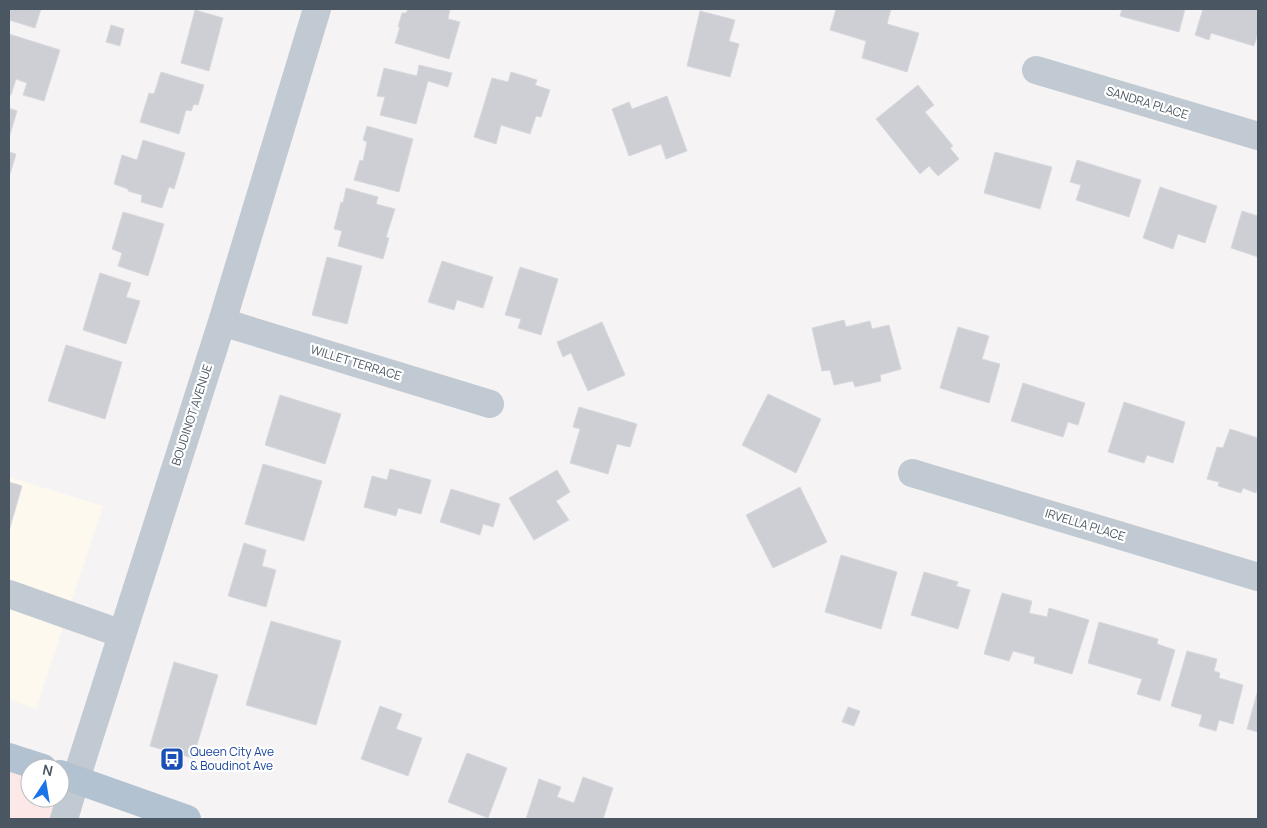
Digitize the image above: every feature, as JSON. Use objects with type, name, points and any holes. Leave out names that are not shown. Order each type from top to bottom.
[{"type":"main road","points":[[70,777],[176,818]]},
{"type":"street","name":"BOUDINOT AVENUE","points":[[70,771],[122,634],[222,322],[316,9]]},
{"type":"street","name":"SANDRA PLACE","points":[[1036,70],[1258,136]]},
{"type":"street","name":"WILLET TERRACE","points":[[222,322],[490,404]]},
{"type":"street","name":"IRVELLA PLACE","points":[[912,473],[1258,577]]},
{"type":"street","points":[[9,594],[122,634]]},
{"type":"shaded area","points":[[9,477],[103,506],[36,709],[9,699]]},
{"type":"shaded area","points":[[9,757],[20,763],[20,808],[62,808],[64,819],[9,819]]},
{"type":"building","points":[[9,9],[41,9],[35,28],[9,20]]},
{"type":"building","points":[[408,9],[450,9],[448,19],[460,22],[449,59],[395,43],[402,13],[406,13]]},
{"type":"building","points":[[836,9],[891,9],[887,24],[919,33],[907,72],[862,58],[866,41],[830,30]]},
{"type":"building","points":[[1122,9],[1185,9],[1179,32],[1120,16]]},
{"type":"building","points":[[1203,9],[1258,9],[1258,32],[1254,46],[1211,33],[1209,40],[1195,35]]},
{"type":"building","points":[[195,10],[223,18],[209,71],[181,63]]},
{"type":"building","points":[[700,11],[735,20],[729,41],[739,44],[730,77],[687,66]]},
{"type":"building","points":[[111,25],[124,29],[120,46],[106,42]]},
{"type":"building","points":[[9,34],[60,50],[44,101],[23,95],[27,83],[16,79],[11,95],[9,94]]},
{"type":"building","points":[[419,65],[452,73],[448,87],[428,81],[416,124],[380,115],[385,97],[377,96],[384,68],[417,76]]},
{"type":"building","points":[[161,72],[204,85],[198,105],[194,104],[191,111],[186,110],[179,134],[140,122],[149,93],[154,94]]},
{"type":"building","points":[[511,72],[537,80],[535,85],[550,90],[541,117],[536,116],[530,134],[501,125],[496,144],[474,137],[492,78],[508,82]]},
{"type":"building","points":[[918,85],[934,105],[925,112],[953,146],[950,148],[959,159],[938,176],[929,166],[920,174],[876,119]]},
{"type":"building","points":[[667,96],[687,151],[666,159],[661,144],[629,156],[612,109],[629,102],[632,109]]},
{"type":"building","points":[[9,108],[17,111],[9,138]]},
{"type":"building","points":[[367,126],[413,139],[399,192],[354,180],[360,160],[363,161],[367,142],[363,140]]},
{"type":"building","points":[[143,140],[185,153],[174,189],[169,187],[162,208],[141,202],[142,195],[114,184],[122,155],[137,160]]},
{"type":"building","points":[[9,152],[16,154],[10,174],[9,174]]},
{"type":"building","points":[[995,152],[1052,167],[1040,209],[984,193]]},
{"type":"building","points":[[1077,160],[1141,180],[1129,217],[1076,200],[1081,185],[1070,182]]},
{"type":"building","points":[[1160,187],[1217,206],[1205,243],[1178,234],[1173,249],[1143,238]]},
{"type":"building","points":[[346,188],[378,197],[376,204],[395,209],[386,237],[389,238],[383,259],[338,246],[342,231],[334,229]]},
{"type":"building","points":[[1242,211],[1258,216],[1258,257],[1231,248]]},
{"type":"building","points":[[123,212],[164,224],[148,276],[118,266],[122,253],[112,249]]},
{"type":"building","points":[[327,257],[362,266],[347,324],[312,315]]},
{"type":"building","points":[[442,261],[493,277],[483,308],[457,300],[454,310],[428,302]]},
{"type":"building","points":[[520,267],[558,279],[541,335],[518,328],[521,319],[505,315]]},
{"type":"building","points":[[100,273],[131,283],[126,297],[140,301],[126,344],[83,330]]},
{"type":"building","points":[[844,320],[846,327],[870,321],[872,329],[889,325],[901,369],[880,375],[881,381],[855,387],[853,381],[834,385],[830,370],[822,371],[812,328]]},
{"type":"building","points":[[602,322],[625,375],[588,391],[571,353],[563,357],[557,342]]},
{"type":"building","points":[[958,327],[989,336],[982,359],[1000,364],[989,403],[940,388]]},
{"type":"building","points":[[66,345],[122,362],[105,419],[48,401]]},
{"type":"building","points":[[1023,383],[1085,403],[1078,425],[1068,422],[1063,437],[1011,421]]},
{"type":"building","points":[[768,394],[821,419],[796,473],[742,445]]},
{"type":"building","points":[[280,395],[341,414],[325,464],[265,445]]},
{"type":"building","points":[[1124,402],[1185,422],[1173,463],[1147,455],[1144,463],[1108,452]]},
{"type":"building","points":[[579,407],[637,424],[630,447],[617,444],[608,474],[570,463],[580,429],[573,427]]},
{"type":"building","points":[[1230,429],[1258,438],[1258,486],[1256,493],[1243,488],[1241,493],[1218,486],[1219,482],[1207,479],[1217,447],[1223,448]]},
{"type":"building","points":[[263,464],[322,481],[304,541],[245,524]]},
{"type":"building","points":[[390,469],[431,480],[421,514],[398,508],[396,516],[364,507],[372,476],[387,480]]},
{"type":"building","points":[[557,470],[570,492],[556,501],[569,520],[534,540],[509,498]]},
{"type":"building","points":[[9,482],[22,486],[9,531]]},
{"type":"building","points":[[800,487],[827,542],[773,568],[746,515]]},
{"type":"building","points":[[451,489],[500,504],[493,527],[483,524],[480,535],[440,522]]},
{"type":"building","points":[[244,543],[266,550],[262,566],[276,570],[266,607],[228,596]]},
{"type":"building","points":[[841,555],[897,572],[881,629],[825,612]]},
{"type":"building","points":[[924,572],[958,582],[956,586],[970,590],[958,629],[911,615]]},
{"type":"building","points":[[1002,593],[1032,601],[1029,613],[1047,617],[1049,608],[1089,620],[1072,674],[1034,663],[1035,657],[1013,651],[1009,661],[984,654]]},
{"type":"building","points":[[271,621],[341,641],[316,725],[246,705]]},
{"type":"building","points":[[1099,622],[1158,639],[1157,644],[1175,650],[1160,701],[1137,694],[1142,679],[1088,663]]},
{"type":"building","points":[[1187,651],[1217,659],[1214,671],[1220,673],[1219,678],[1243,685],[1233,724],[1219,720],[1216,731],[1199,726],[1202,715],[1171,706]]},
{"type":"building","points":[[174,662],[218,675],[193,758],[150,746]]},
{"type":"building","points":[[1258,690],[1258,732],[1247,729]]},
{"type":"building","points":[[380,706],[402,714],[396,729],[422,738],[408,776],[361,759]]},
{"type":"building","points":[[848,707],[860,711],[854,726],[842,722]]},
{"type":"building","points":[[467,753],[507,768],[488,818],[448,802]]},
{"type":"building","points":[[583,777],[613,788],[603,819],[526,819],[539,779],[561,787],[557,797],[574,803]]},
{"type":"place","name":"Queen City Ave & Boudinot Ave","points":[[172,759]]}]
